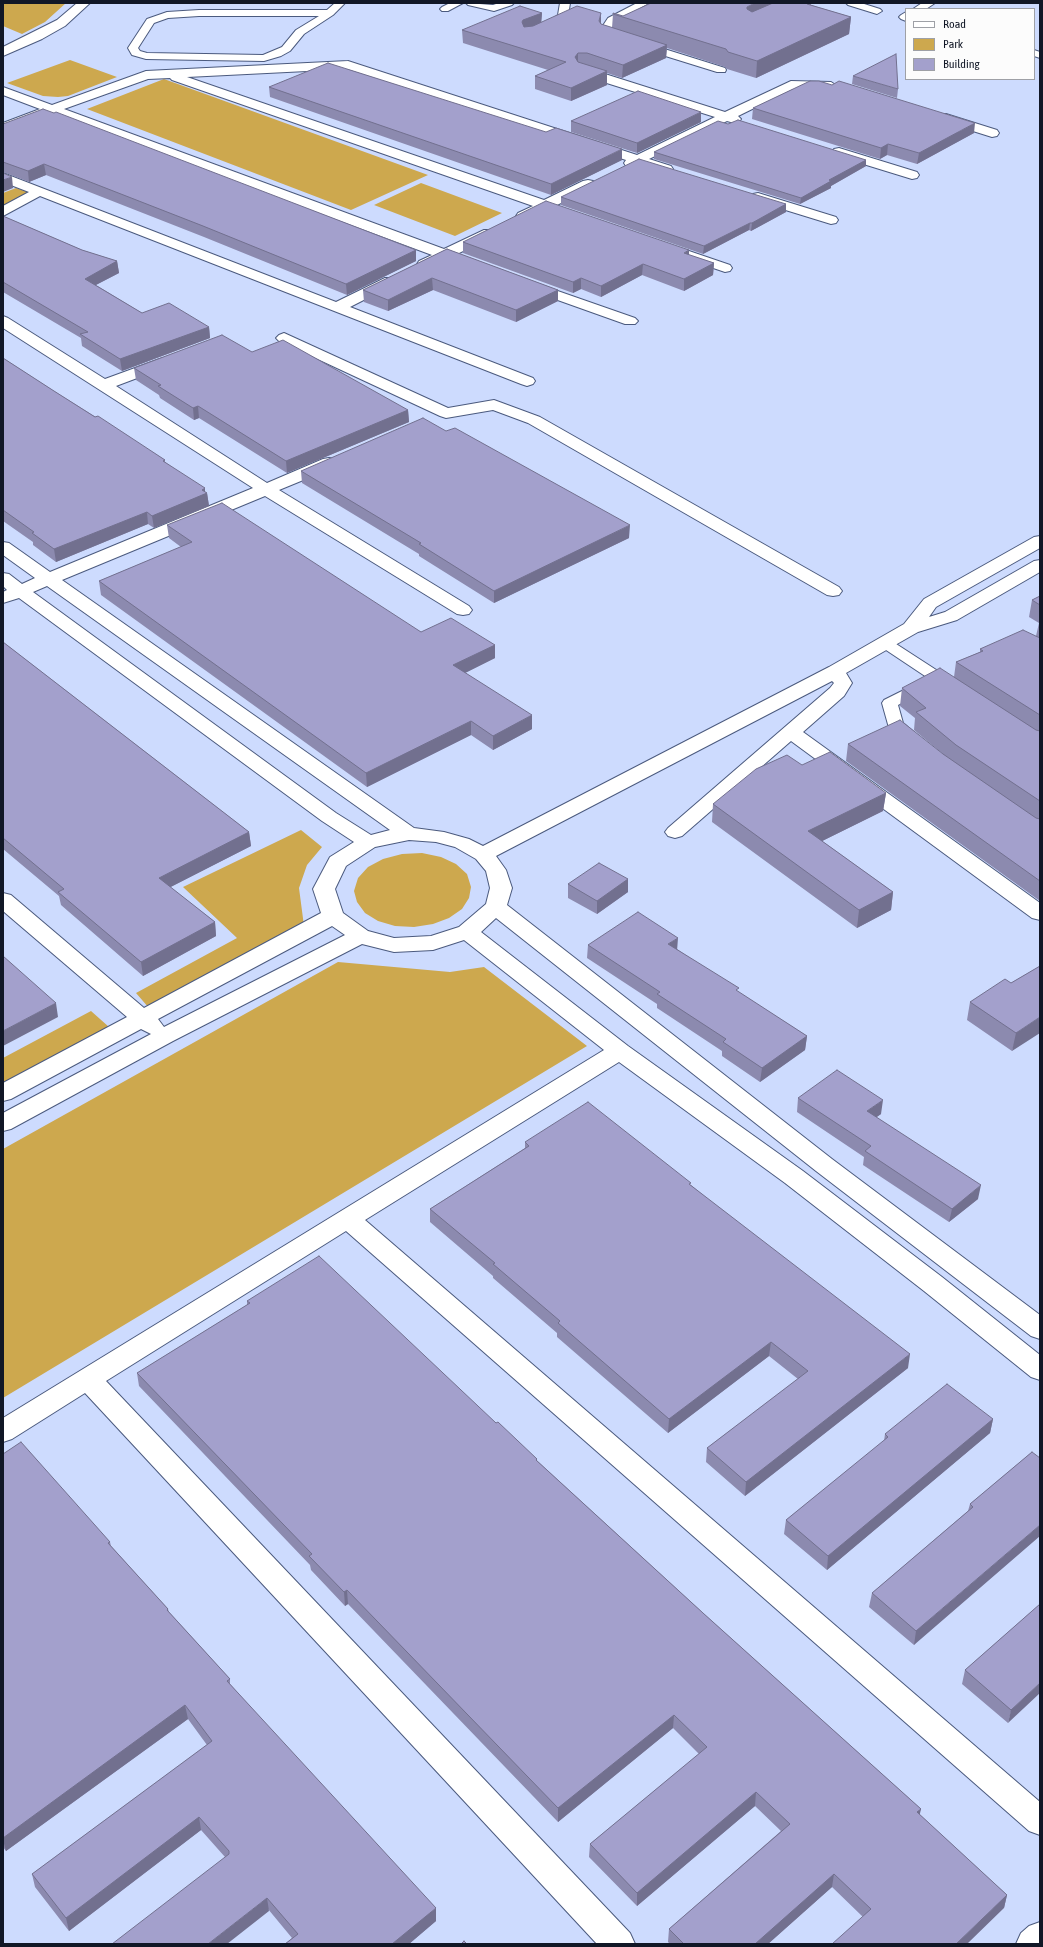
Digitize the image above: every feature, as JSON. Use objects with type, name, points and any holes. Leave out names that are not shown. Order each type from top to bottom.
[{"type":"street","points":[[3,52],[61,24],[84,3]]},
{"type":"street","points":[[3,127],[146,75],[348,65],[675,172]]},
{"type":"street","points":[[582,71],[749,123]]},
{"type":"street","points":[[165,74],[567,213]]},
{"type":"street","points":[[616,170],[791,85],[839,86],[846,88]]},
{"type":"street","points":[[3,91],[467,262]]},
{"type":"street","points":[[934,115],[992,132]]},
{"type":"street","points":[[830,149],[912,175]]},
{"type":"street","points":[[3,177],[527,381]]},
{"type":"street","points":[[337,307],[602,177]]},
{"type":"street","points":[[3,212],[40,191]]},
{"type":"street","points":[[742,192],[831,220]]},
{"type":"street","points":[[673,250],[725,268]]},
{"type":"street","points":[[519,281],[630,321]]},
{"type":"street","points":[[3,321],[267,490],[463,610]]},
{"type":"street","points":[[284,338],[446,413]]},
{"type":"street","points":[[104,385],[176,358]]},
{"type":"street","points":[[425,422],[446,413],[494,405],[534,420],[833,591]]},
{"type":"street","points":[[3,598],[346,456]]},
{"type":"street","points":[[911,628],[930,603],[1040,541]]},
{"type":"street","points":[[3,547],[409,834]]},
{"type":"street","points":[[483,854],[836,671],[911,628],[951,616],[1040,565]]},
{"type":"street","points":[[3,578],[323,812],[368,842]]},
{"type":"street","points":[[675,832],[837,692],[843,683],[836,671]]},
{"type":"street","points":[[791,732],[1040,913]]},
{"type":"street","points":[[409,834],[437,836],[462,842],[483,854],[496,870],[501,888],[496,907],[467,932],[433,944],[394,945],[360,936],[333,916],[324,889],[337,862],[368,842],[409,834]]},
{"type":"street","points":[[3,900],[165,1036]]},
{"type":"street","points":[[496,907],[824,1165],[1040,1329]]},
{"type":"street","points":[[3,1093],[333,916]]},
{"type":"street","points":[[467,932],[620,1051],[794,1177],[933,1284],[1040,1370]]},
{"type":"street","points":[[3,1123],[165,1036],[360,936]]},
{"type":"street","points":[[3,1431],[620,1051]]},
{"type":"street","points":[[348,1219],[1040,1820]]},
{"type":"street","points":[[88,1379],[619,1944]]},
{"type":"street","points":[[1032,1944],[1040,1936]]},
{"type":"lane","points":[[330,13],[199,13],[167,15],[150,21],[133,48],[136,53],[146,56],[264,58],[278,54],[286,49],[300,32],[330,13],[340,3]]},
{"type":"lane","points":[[445,8],[458,3]]},
{"type":"lane","points":[[471,3],[494,8],[509,3]]},
{"type":"lane","points":[[536,33],[550,27],[563,16],[565,3]]},
{"type":"lane","points":[[644,3],[611,20],[605,34],[721,70]]},
{"type":"lane","points":[[851,3],[877,11]]},
{"type":"lane","points":[[920,8],[930,3]]},
{"type":"lane","points":[[885,643],[953,687]]},
{"type":"lane","points":[[924,748],[895,725],[890,702],[939,678]]},
{"type":"green space","points":[[3,3],[66,3],[45,22],[22,34],[3,26]]},
{"type":"green space","points":[[70,60],[117,77],[68,96],[58,97],[43,96],[7,83]]},
{"type":"green space","points":[[164,79],[428,175],[351,210],[87,109]]},
{"type":"green space","points":[[421,183],[502,213],[455,236],[374,205]]},
{"type":"green space","points":[[16,188],[28,192],[3,206],[3,193]]},
{"type":"green space","points":[[301,830],[322,847],[307,865],[299,888],[304,926],[149,1008],[136,993],[237,938],[183,887]]},
{"type":"green space","points":[[422,853],[441,857],[456,864],[467,874],[471,887],[469,898],[462,909],[449,918],[433,924],[414,927],[395,926],[378,921],[365,913],[357,902],[354,891],[358,878],[368,867],[383,859],[402,854]]},
{"type":"green space","points":[[338,962],[450,972],[484,967],[587,1046],[3,1398],[3,1149]]},
{"type":"green space","points":[[91,1011],[109,1027],[3,1084],[3,1058]]},
{"type":"building","points":[[651,3],[755,3],[747,7],[747,9],[752,12],[773,3],[808,3],[807,4],[851,17],[757,61],[728,52],[726,49],[613,14],[623,16]]},
{"type":"building","points":[[520,6],[542,13],[523,20],[522,22],[524,27],[533,26],[577,6],[601,13],[599,21],[601,24],[667,45],[623,65],[587,53],[578,53],[575,57],[578,62],[607,71],[571,88],[535,76],[566,62],[462,30]]},
{"type":"building","points":[[896,54],[898,89],[853,76]]},
{"type":"building","points":[[328,63],[546,132],[556,128],[622,149],[551,184],[269,87]]},
{"type":"building","points":[[810,81],[819,81],[832,85],[839,81],[975,123],[919,153],[888,144],[881,148],[753,108]]},
{"type":"building","points":[[638,91],[701,112],[637,143],[571,121]]},
{"type":"building","points":[[43,109],[54,113],[56,112],[416,250],[346,284],[44,164],[28,171],[3,162],[3,124]]},
{"type":"building","points":[[738,120],[866,160],[829,180],[831,181],[801,198],[654,152],[718,121],[728,124]]},
{"type":"building","points":[[639,159],[786,204],[752,223],[704,246],[561,197]]},
{"type":"building","points":[[3,173],[12,177],[3,180]]},
{"type":"building","points":[[546,201],[689,250],[684,253],[714,263],[684,279],[643,264],[601,286],[581,278],[573,282],[463,242]]},
{"type":"building","points":[[3,216],[82,250],[117,261],[85,279],[142,313],[169,303],[209,327],[120,359],[80,334],[88,332],[3,282]]},
{"type":"building","points":[[447,249],[558,290],[516,310],[432,278],[388,300],[363,290]]},
{"type":"building","points":[[222,335],[252,352],[283,340],[408,410],[286,461],[198,406],[193,408],[158,386],[161,385],[134,368]]},
{"type":"building","points":[[3,358],[95,417],[98,416],[165,460],[163,461],[205,488],[202,490],[207,493],[152,516],[147,512],[54,549],[32,533],[34,532],[3,510]]},
{"type":"building","points":[[423,418],[446,431],[455,428],[630,525],[494,591],[419,544],[421,543],[301,471]]},
{"type":"building","points":[[222,503],[421,632],[451,618],[495,645],[453,665],[532,715],[493,736],[471,721],[366,773],[99,581],[192,542],[167,525]]},
{"type":"building","points":[[1040,596],[1040,605],[1032,600]]},
{"type":"building","points":[[1023,630],[1040,638],[1040,715],[956,662],[983,651],[980,649]]},
{"type":"building","points":[[3,642],[249,832],[159,878],[215,922],[141,962],[58,892],[64,889],[3,838]]},
{"type":"building","points":[[940,668],[1036,730],[1040,731],[1040,801],[956,745],[916,712],[926,708],[902,688]]},
{"type":"building","points":[[900,720],[943,754],[1036,818],[1040,819],[1040,881],[848,744]]},
{"type":"building","points":[[830,752],[886,793],[808,831],[893,892],[859,910],[713,804],[756,769],[787,755],[802,765]]},
{"type":"building","points":[[599,863],[628,879],[597,901],[568,884]]},
{"type":"building","points":[[638,912],[678,938],[668,944],[739,988],[736,990],[807,1036],[762,1068],[723,1042],[726,1039],[657,994],[660,992],[588,945]]},
{"type":"building","points":[[3,956],[56,1003],[3,1031]]},
{"type":"building","points":[[1040,966],[1040,1017],[1016,1033],[970,1002],[1005,979],[1011,983]]},
{"type":"building","points":[[837,1070],[883,1100],[867,1111],[981,1185],[952,1209],[865,1151],[871,1146],[798,1098]]},
{"type":"building","points":[[588,1102],[691,1183],[689,1184],[910,1354],[746,1482],[707,1448],[808,1371],[771,1342],[669,1419],[558,1323],[560,1321],[493,1264],[495,1263],[430,1209],[529,1146],[525,1142]]},
{"type":"building","points":[[319,1256],[496,1423],[498,1422],[537,1459],[536,1460],[921,1809],[917,1812],[1007,1895],[956,1944],[832,1944],[871,1909],[834,1874],[755,1944],[684,1944],[669,1929],[790,1824],[756,1792],[637,1893],[590,1844],[707,1747],[674,1715],[558,1808],[347,1590],[344,1592],[309,1556],[312,1554],[137,1373],[250,1303],[247,1301]]},
{"type":"building","points":[[947,1384],[993,1419],[828,1556],[786,1520],[888,1437],[885,1434]]},
{"type":"building","points":[[21,1442],[110,1542],[108,1543],[168,1609],[167,1610],[230,1679],[227,1681],[436,1908],[392,1944],[285,1944],[298,1934],[267,1898],[208,1944],[112,1944],[229,1854],[229,1851],[199,1817],[66,1918],[32,1874],[212,1741],[185,1705],[3,1838],[3,1454]]},
{"type":"building","points":[[1032,1452],[1040,1458],[1040,1525],[916,1631],[872,1593],[973,1507],[970,1504]]},
{"type":"building","points":[[1040,1604],[1040,1683],[1011,1710],[965,1670]]}]
